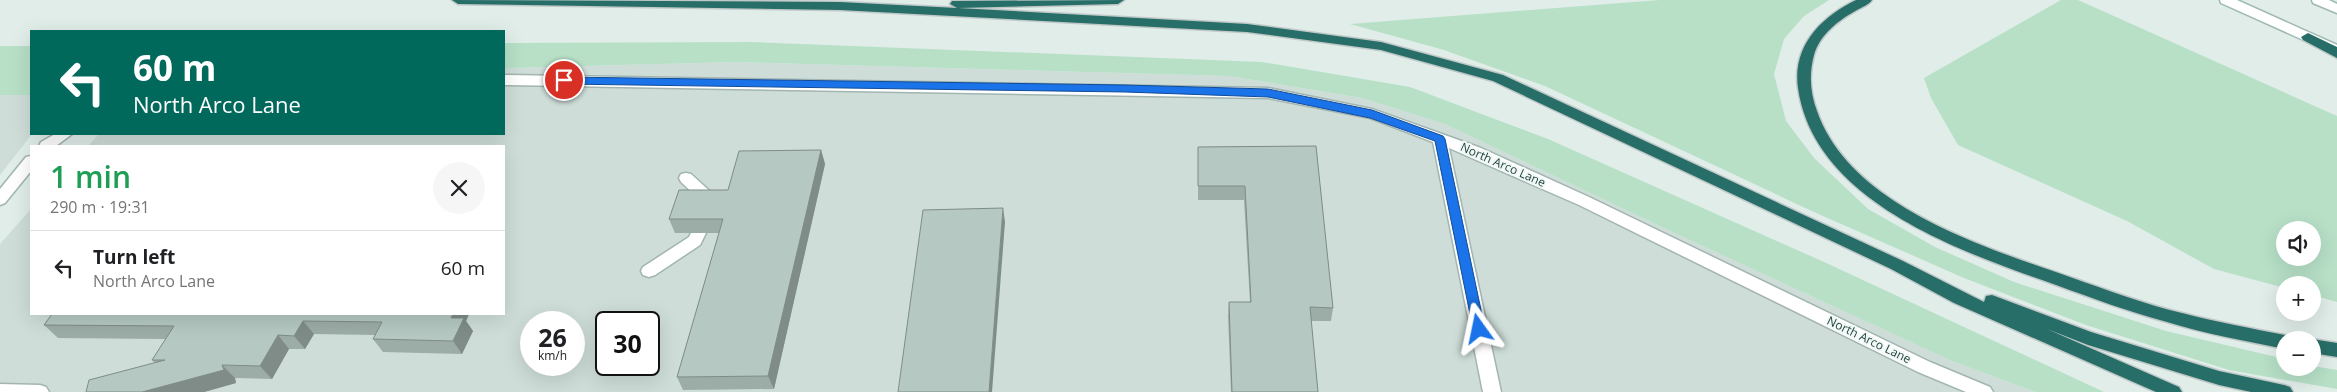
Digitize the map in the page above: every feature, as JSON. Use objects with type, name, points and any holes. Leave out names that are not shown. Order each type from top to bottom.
[{"type":"highway","points":[[458,0],[840,6],[1118,0]]},
{"type":"highway","points":[[1866,0],[1848,9],[1824,26],[1808,47],[1803,68],[1804,100],[1816,129],[1838,158],[1864,184],[1896,209],[1935,230],[2036,272],[2167,316],[2276,340]]},
{"type":"highway","points":[[840,6],[1247,28],[1381,46],[1498,78],[1897,265],[1960,298],[2173,392]]},
{"type":"highway","points":[[2308,37],[2337,51]]},
{"type":"highway","points":[[1897,265],[2088,338],[2219,378],[2284,392]]},
{"type":"highway","points":[[2321,347],[2337,350]]},
{"type":"street","points":[[2226,0],[2308,37]]},
{"type":"street","points":[[2318,0],[2337,9]]},
{"type":"street","name":"North Arco Lane","points":[[505,80],[1125,89],[1268,93],[1372,114],[1476,152],[1584,202],[1924,367],[1984,392]]},
{"type":"street","points":[[48,145],[63,135]]},
{"type":"street","points":[[1440,139],[1492,392]]},
{"type":"street","points":[[0,199],[30,162]]},
{"type":"street","points":[[686,178],[709,199],[708,204]]},
{"type":"street","points":[[649,271],[694,241],[698,233]]},
{"type":"street","points":[[0,391],[40,392]]},
{"type":"shaded area","points":[[736,62],[1229,76],[1362,98],[1445,124],[1668,230],[1952,361],[2036,392],[0,392],[0,244],[30,210],[30,315],[505,315],[505,145],[89,145],[98,135],[505,135],[505,68]]},
{"type":"shaded area","points":[[0,95],[30,95],[31,135],[0,175]]},
{"type":"green space","points":[[1660,0],[1829,0],[1804,16],[1784,39],[1774,74],[1786,121],[1814,158],[1868,209],[1935,247],[2014,282],[2166,331],[2276,357],[2276,376],[2321,376],[2321,367],[2337,370],[2337,389],[2229,370],[2086,325],[1964,278],[1814,212],[1545,86],[1444,50],[1350,24]]},
{"type":"green space","points":[[2061,0],[2078,0],[2337,116],[2337,302],[2321,297],[2321,276],[2276,276],[2276,286],[2214,269],[2127,221],[1958,145],[1931,98],[1924,78]]},
{"type":"green space","points":[[751,42],[1262,62],[1410,87],[1548,139],[1824,262],[2104,392],[2036,392],[1952,361],[1668,230],[1445,124],[1362,98],[1229,76],[736,62],[505,68],[505,43]]},
{"type":"green space","points":[[0,46],[30,46],[30,95],[0,95]]},
{"type":"building","points":[[1316,146],[1333,308],[1310,307],[1318,392],[1232,392],[1229,302],[1251,302],[1245,186],[1198,186],[1198,147]]},
{"type":"building","points":[[821,150],[768,376],[677,377],[723,219],[669,219],[679,190],[728,190],[739,151]]},
{"type":"building","points":[[1003,208],[989,392],[898,392],[923,210]]},
{"type":"building","points":[[51,315],[452,315],[451,318],[464,318],[453,341],[373,339],[382,322],[303,321],[294,336],[278,335],[260,366],[222,365],[224,370],[142,392],[86,392],[89,380],[165,360],[152,360],[174,326],[44,325]]},
{"type":"route","points":[[564,80],[1268,93],[1372,114],[1440,139],[1479,329]]}]
